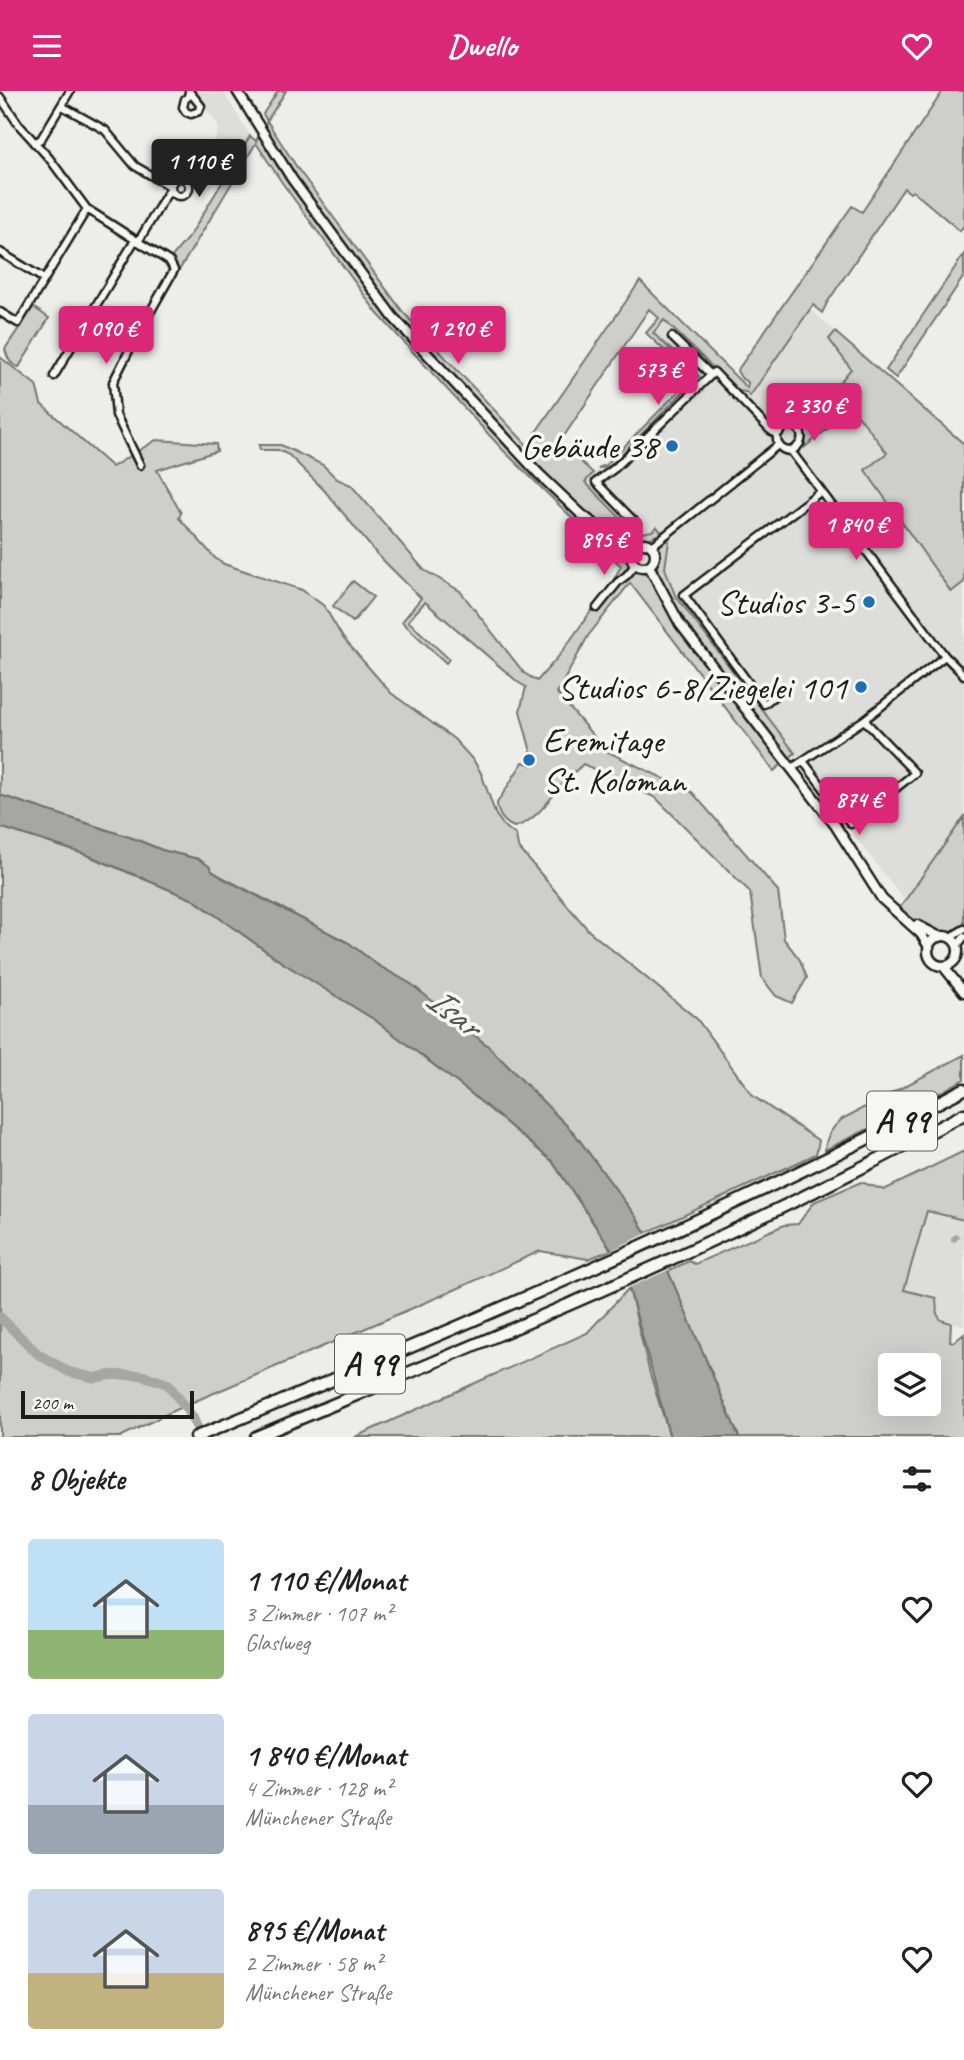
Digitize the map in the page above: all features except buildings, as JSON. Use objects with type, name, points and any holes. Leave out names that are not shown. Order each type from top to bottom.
[{"type":"highway","name":"A 99","points":[[196,1437],[561,1283],[703,1219],[964,1089]]},
{"type":"highway","name":"A 99","points":[[256,1437],[571,1303],[850,1174],[964,1114]]},
{"type":"main road","points":[[237,91],[292,179],[393,317],[581,514],[603,531],[633,548]]},
{"type":"main road","points":[[642,543],[652,546],[656,556],[654,563],[644,568],[635,565],[631,558],[633,548],[642,543]]},
{"type":"main road","points":[[649,566],[680,624],[835,825],[882,899],[921,934],[929,947]]},
{"type":"main road","points":[[905,919],[945,937],[957,946],[956,968],[962,990]]},
{"type":"main road","points":[[945,937],[933,940],[928,952],[931,960],[943,967],[962,990]]},
{"type":"main road","points":[[943,967],[956,959]]},
{"type":"street","points":[[34,143],[41,139],[71,91]]},
{"type":"street","points":[[0,97],[19,125],[87,209],[170,262],[174,270],[113,382],[116,415],[140,465]]},
{"type":"street","points":[[54,376],[171,187],[135,166],[105,130],[62,106]]},
{"type":"street","points":[[0,312],[18,323],[87,209]]},
{"type":"street","points":[[0,252],[44,279]]},
{"type":"street","points":[[672,337],[711,375]]},
{"type":"street","points":[[634,521],[596,482],[615,468],[714,372],[777,435]]},
{"type":"street","points":[[796,428],[810,413],[812,405]]},
{"type":"street","points":[[785,426],[796,428],[801,434],[797,448],[791,451],[782,449],[778,445],[777,435],[785,426]]},
{"type":"street","points":[[652,546],[778,445]]},
{"type":"street","points":[[791,451],[945,656],[964,675]]},
{"type":"street","points":[[782,690],[764,704],[684,595],[820,492]]},
{"type":"street","points":[[597,608],[635,565]]},
{"type":"street","points":[[792,768],[864,720],[945,656]]},
{"type":"street","points":[[803,761],[851,824],[915,773],[864,720]]},
{"type":"street","points":[[945,937],[964,929]]},
{"type":"street","points":[[957,946],[964,937]]},
{"type":"shaded area","points":[[194,91],[223,91],[250,136],[231,169],[210,156],[219,127]]},
{"type":"shaded area","points":[[278,91],[286,91],[267,121],[263,114]]},
{"type":"shaded area","points":[[943,91],[964,91],[964,225],[960,231],[913,191],[910,193],[904,188],[822,313],[813,305],[750,396],[746,392],[737,391],[664,320],[653,333],[699,376],[609,467],[598,468],[606,465],[678,392],[679,364],[646,333],[659,318],[649,309],[560,442],[593,473],[585,482],[636,534],[652,531],[657,527],[669,541],[665,568],[675,595],[795,753],[774,771],[630,583],[588,636],[557,693],[606,751],[692,792],[778,891],[784,939],[800,960],[807,978],[792,1003],[776,996],[762,978],[750,892],[656,798],[583,764],[530,820],[514,827],[504,821],[497,803],[523,762],[532,765],[534,763],[520,711],[526,687],[425,602],[408,621],[449,659],[446,663],[402,622],[421,598],[376,553],[324,490],[289,455],[278,450],[260,450],[259,445],[281,445],[323,465],[337,479],[351,485],[424,570],[460,591],[524,673],[537,681],[559,656],[621,566],[503,450],[378,314],[256,143],[137,340],[121,373],[115,371],[172,271],[166,267],[170,259],[191,234],[250,136],[256,141],[267,121],[298,169],[403,312],[527,445],[640,281],[747,388],[748,382],[742,379],[737,371],[852,206],[862,212]],"holes":[[[656,535],[662,542],[657,559],[659,577],[652,581],[642,571],[636,571],[630,576],[627,573],[631,565],[627,553],[619,546],[623,539],[640,541]]]},
{"type":"shaded area","points":[[964,254],[964,276],[896,378],[886,370]]},
{"type":"shaded area","points":[[33,307],[49,318],[19,367],[11,363],[5,349]]},
{"type":"shaded area","points":[[810,309],[964,444],[964,817],[905,901],[675,595],[665,568],[668,541],[657,527],[636,535],[585,481],[598,468],[609,466],[695,376],[650,334],[667,315],[750,396]]},
{"type":"shaded area","points":[[835,332],[964,444],[964,582],[951,592],[865,470],[887,453],[858,415],[845,423],[841,418],[805,447],[806,435],[802,427],[851,369],[829,339]]},
{"type":"shaded area","points":[[0,357],[36,385],[41,404],[112,467],[156,440],[216,444],[217,451],[157,470],[181,513],[179,518],[215,558],[224,564],[302,590],[324,606],[343,638],[391,693],[454,739],[474,761],[496,815],[504,826],[516,835],[518,847],[589,931],[697,1019],[753,1096],[819,1141],[816,1154],[646,1233],[574,1133],[489,1047],[411,984],[376,964],[349,943],[224,878],[198,859],[162,850],[0,795]]},
{"type":"shaded area","points":[[353,581],[373,597],[353,622],[333,606]]},
{"type":"shaded area","points":[[0,795],[162,850],[198,859],[224,879],[349,943],[376,964],[411,984],[489,1047],[574,1133],[636,1217],[668,1271],[739,1437],[670,1437],[629,1288],[611,1249],[552,1161],[468,1091],[375,1020],[283,963],[194,900],[85,854],[0,827]]},
{"type":"shaded area","points":[[964,817],[964,926],[945,933],[937,932],[923,926],[899,909]]},
{"type":"shaded area","points":[[0,827],[84,854],[194,900],[283,963],[375,1020],[468,1091],[552,1161],[611,1250],[588,1259],[540,1251],[179,1408],[120,1437],[0,1437]]},
{"type":"shaded area","points":[[964,1055],[964,1079],[920,1104],[825,1150],[830,1133],[842,1119]]},
{"type":"shaded area","points":[[964,1151],[964,1220],[927,1211],[904,1290],[936,1298],[937,1314],[941,1320],[951,1323],[950,1341],[954,1342],[964,1334],[964,1437],[739,1437],[668,1271],[689,1261],[695,1264],[784,1225],[798,1224],[814,1202],[861,1182],[884,1190]]},
{"type":"shaded area","points":[[927,1211],[964,1220],[964,1325],[941,1320],[937,1314],[904,1290]]},
{"type":"shaded area","points":[[629,1288],[650,1374],[670,1437],[355,1437],[587,1333]]},
{"type":"pier","points":[[649,1232],[671,1269],[626,1289],[608,1252]]},
{"type":"waterway","points":[[0,1317],[38,1354],[69,1372],[95,1378],[141,1375],[168,1384],[193,1418],[201,1437]]},
{"type":"place","name":"Gebäude 38","points":[[672,446]]},
{"type":"place","name":"Studios 3-5","points":[[869,602]]},
{"type":"place","name":"Studios 6-8/Ziegelei 101","points":[[861,687]]},
{"type":"place","name":"Eremitage St. Koloman","points":[[529,760]]},
{"type":"water label","name":"Isar","points":[[454,1011]]}]
